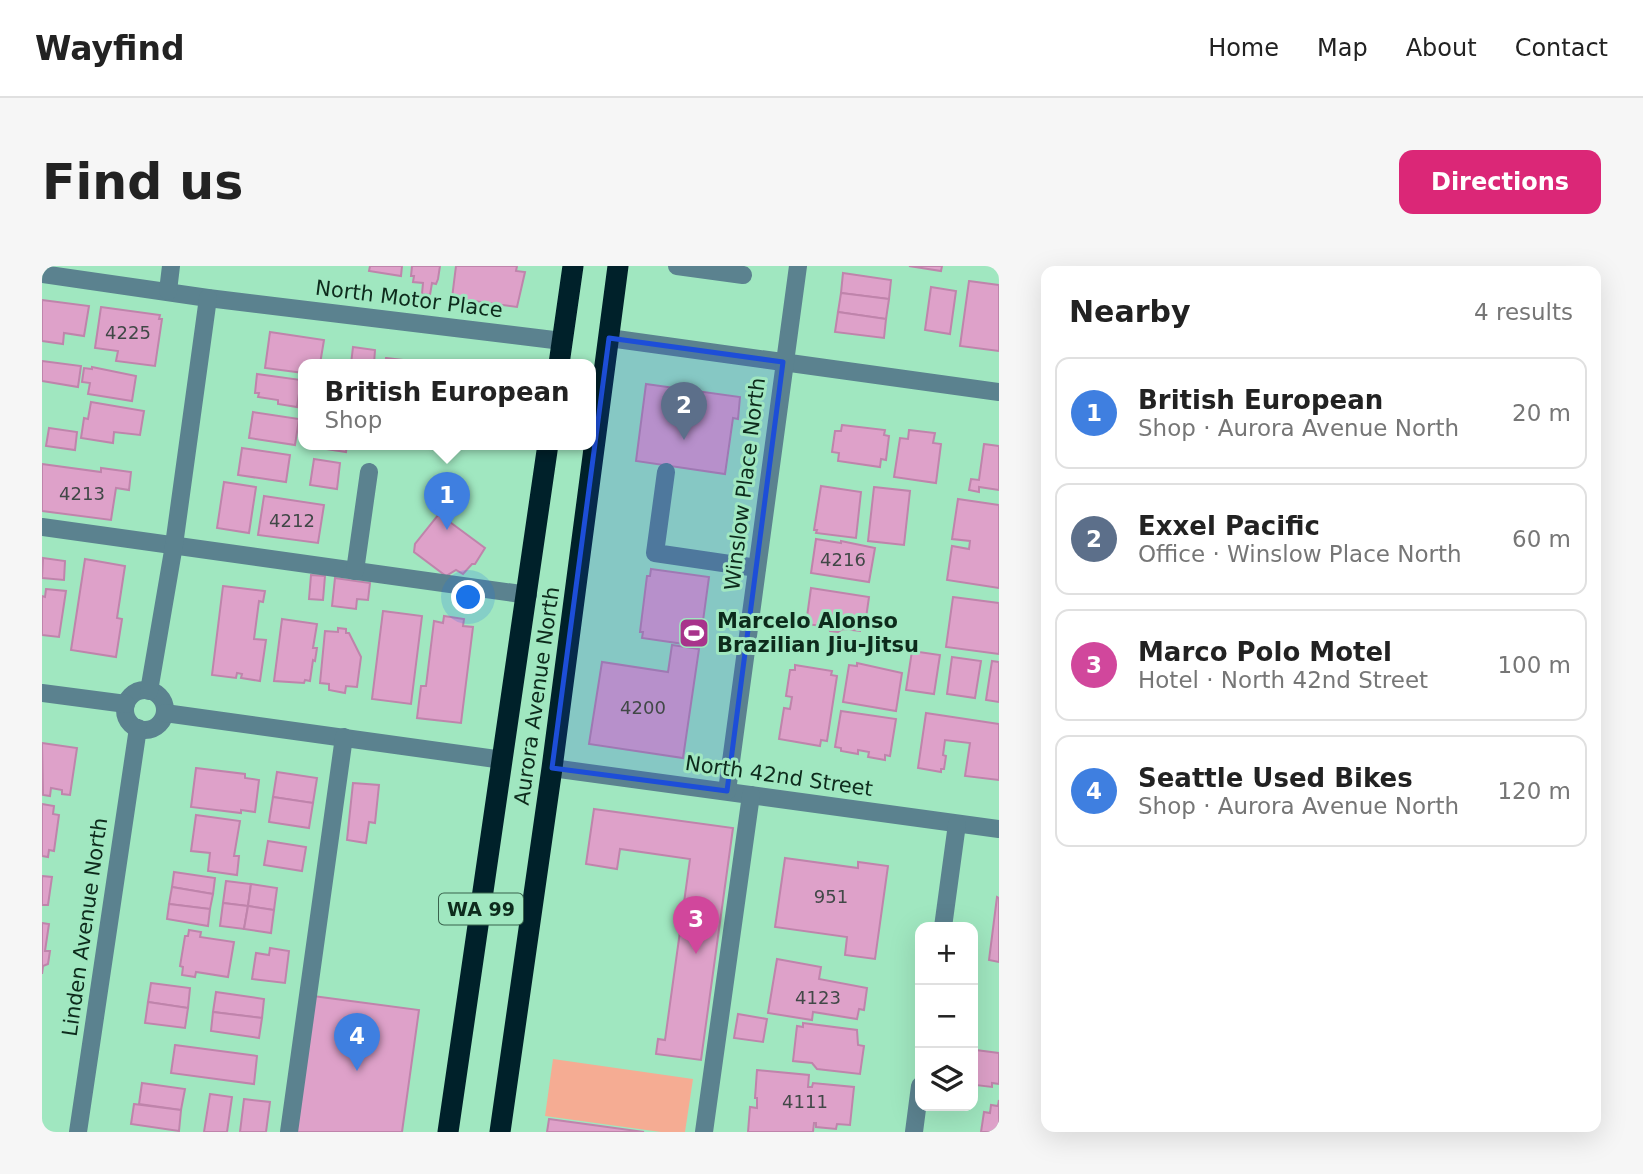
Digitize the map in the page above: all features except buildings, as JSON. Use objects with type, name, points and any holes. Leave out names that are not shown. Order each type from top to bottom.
[{"type":"highway","points":[[560,359],[573,266]]},
{"type":"highway","name":"Aurora Avenue North","points":[[596,436],[618,266]]},
{"type":"highway","name":"Aurora Avenue North","points":[[448,1132],[547,450]]},
{"type":"highway","name":"Aurora Avenue North","points":[[500,1132],[594,450]]},
{"type":"street","points":[[168,291],[171,266]]},
{"type":"street","points":[[677,266],[743,275]]},
{"type":"street","name":"Winslow Place North","points":[[727,791],[797,266]]},
{"type":"street","name":"North Motor Place","points":[[42,274],[208,298],[562,341]]},
{"type":"street","points":[[149,691],[174,545],[208,298]]},
{"type":"street","points":[[609,338],[999,392]]},
{"type":"street","points":[[355,571],[369,472]]},
{"type":"street","points":[[666,472],[655,553],[757,568]]},
{"type":"street","points":[[42,527],[528,596]]},
{"type":"street","points":[[149,691],[163,700],[165,713],[159,724],[153,728],[138,728],[127,717],[126,704],[133,694],[149,691]]},
{"type":"street","points":[[42,693],[126,704]]},
{"type":"street","points":[[165,713],[503,760]]},
{"type":"street","name":"Linden Avenue North","points":[[78,1132],[138,728]]},
{"type":"street","points":[[289,1132],[344,737]]},
{"type":"street","name":"North 42nd Street","points":[[552,768],[999,829]]},
{"type":"street","points":[[704,1132],[751,795]]},
{"type":"street","points":[[944,922],[957,824]]},
{"type":"street","points":[[914,1132],[917,1111]]},
{"type":"highlighted area","points":[[609,338],[783,362],[727,791],[552,768]]},
{"type":"shaded area","points":[[553,1059],[693,1079],[685,1132],[661,1132],[545,1116]]},
{"type":"place","name":"Exxel Pacific","points":[[684,440]]},
{"type":"place","name":"British European","points":[[447,530]]},
{"type":"place","name":"Marcelo Alonso Brazilian Jiu-Jitsu","points":[[694,633]]},
{"type":"place","name":"Marco Polo Motel","points":[[696,954]]},
{"type":"place","name":"Seattle Used Bikes","points":[[357,1071]]}]
